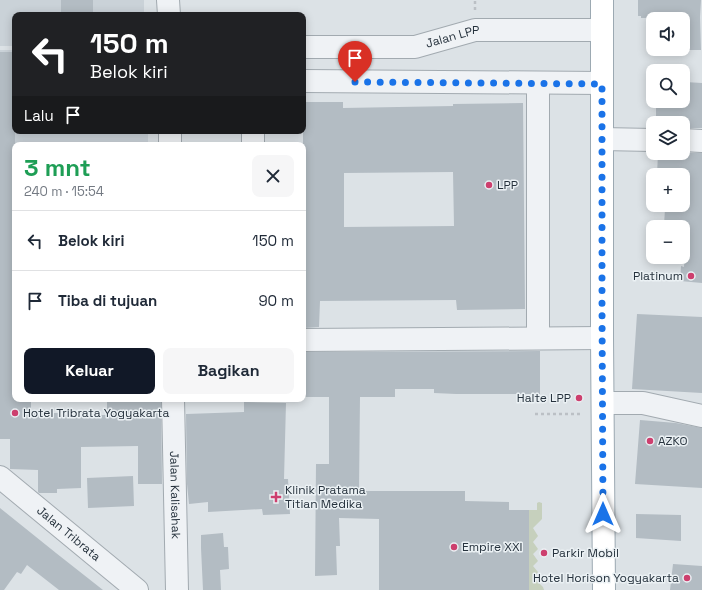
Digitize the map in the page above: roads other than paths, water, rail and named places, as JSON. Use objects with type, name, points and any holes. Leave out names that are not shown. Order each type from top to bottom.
[{"type":"main road","points":[[602,0],[604,590]]},
{"type":"street","points":[[168,0],[169,12]]},
{"type":"street","name":"Jalan LPP","points":[[306,47],[414,47],[475,30],[602,30]]},
{"type":"street","points":[[367,47],[368,82]]},
{"type":"street","points":[[412,82],[414,47]]},
{"type":"street","points":[[306,81],[602,84]]},
{"type":"street","points":[[538,83],[538,338]]},
{"type":"street","points":[[602,139],[646,140]]},
{"type":"street","points":[[690,140],[702,141]]},
{"type":"street","points":[[306,340],[602,338]]},
{"type":"street","name":"Jalan Kalisahak","points":[[173,402],[177,590]]},
{"type":"street","points":[[603,409],[643,403],[702,416]]},
{"type":"street","name":"Jalan Tribrata","points":[[0,477],[137,590]]},
{"type":"place","name":"LPP","points":[[489,185]]},
{"type":"place","name":"Platinum","points":[[691,276]]},
{"type":"place","name":"Halte LPP","points":[[579,398]]},
{"type":"place","name":"Hotel Tribrata Yogyakarta","points":[[15,413]]},
{"type":"place","name":"AZKO","points":[[650,441]]},
{"type":"place","name":"Klinik Pratama Titian Medika","points":[[276,497]]},
{"type":"place","name":"Empire XXI","points":[[454,547]]},
{"type":"place","name":"Parkir Mobil","points":[[544,553]]},
{"type":"place","name":"Hotel Horison Yogyakarta","points":[[687,578]]}]
